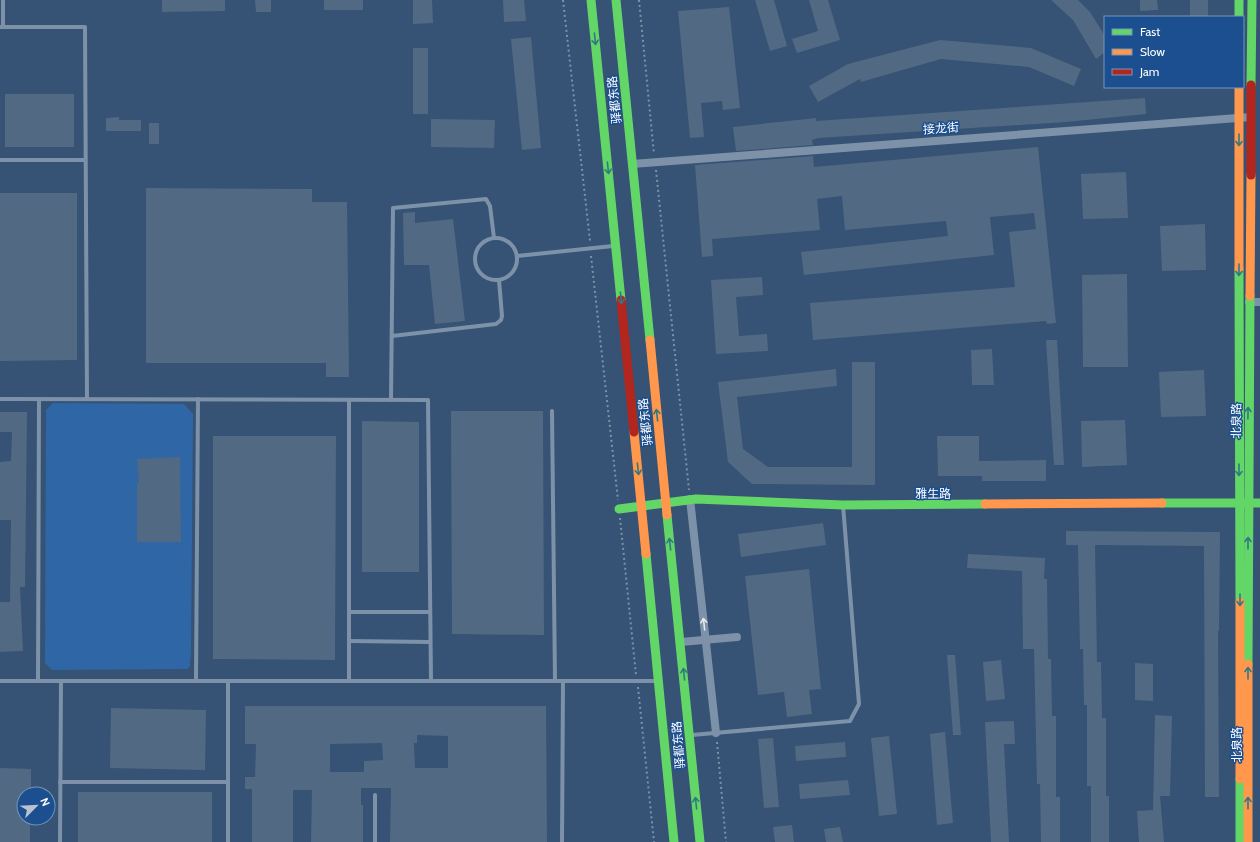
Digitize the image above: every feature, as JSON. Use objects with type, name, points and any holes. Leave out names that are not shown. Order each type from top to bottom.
[{"type":"main road","name":"驿都东路","points":[[591,0],[674,842]]},
{"type":"main road","name":"驿都东路","points":[[616,0],[700,842]]},
{"type":"main road","points":[[1239,0],[1239,16]]},
{"type":"main road","name":"北泉路","points":[[1240,842],[1243,504],[1249,302],[1252,0]]},
{"type":"main road","name":"北泉路","points":[[1239,88],[1248,842]]},
{"type":"main road","name":"雅生路","points":[[619,509],[690,499],[843,505],[1260,504]]},
{"type":"street","name":"接龙街","points":[[632,164],[1251,117]]},
{"type":"street","points":[[1249,302],[1260,302]]},
{"type":"street","points":[[690,499],[716,733]]},
{"type":"street","points":[[681,642],[737,637]]},
{"type":"lane","points":[[3,0],[1,27],[85,27],[87,399]]},
{"type":"lane","points":[[0,160],[85,160]]},
{"type":"lane","points":[[391,400],[393,208],[486,199],[490,206],[494,238]]},
{"type":"lane","points":[[494,238],[503,238],[509,242],[514,247],[517,256],[516,268],[512,274],[499,280],[485,278],[480,273],[475,260],[478,247],[483,242],[494,238]]},
{"type":"lane","points":[[517,256],[615,246]]},
{"type":"lane","points":[[392,336],[496,324],[501,320],[502,316],[499,280]]},
{"type":"lane","points":[[0,399],[428,400],[431,681]]},
{"type":"lane","points":[[38,681],[39,399]]},
{"type":"lane","points":[[196,681],[198,400]]},
{"type":"lane","points":[[349,400],[349,681]]},
{"type":"lane","points":[[552,411],[555,681]]},
{"type":"lane","points":[[689,736],[850,721],[859,704],[843,505]]},
{"type":"lane","points":[[349,612],[430,612]]},
{"type":"lane","points":[[349,641],[430,642]]},
{"type":"lane","points":[[60,680],[60,842]]},
{"type":"lane","points":[[0,681],[658,681]]},
{"type":"lane","points":[[228,681],[228,842]]},
{"type":"lane","points":[[562,842],[563,681]]},
{"type":"lane","points":[[60,782],[228,782]]},
{"type":"lane","points":[[375,795],[375,842]]},
{"type":"path","points":[[563,0],[654,842]]},
{"type":"path","points":[[639,0],[690,499]]},
{"type":"path","points":[[716,733],[726,842]]},
{"type":"shaded area","points":[[53,403],[184,404],[193,414],[191,651],[190,666],[187,669],[52,670],[45,663],[46,410]]},
{"type":"building","points":[[162,0],[225,0],[225,11],[162,12]]},
{"type":"building","points":[[255,0],[271,0],[271,12],[256,12]]},
{"type":"building","points":[[324,0],[363,0],[363,10],[324,10]]},
{"type":"building","points":[[413,0],[432,0],[433,23],[413,24]]},
{"type":"building","points":[[503,0],[524,0],[526,21],[504,22]]},
{"type":"building","points":[[755,0],[774,0],[787,46],[770,51]]},
{"type":"building","points":[[809,0],[828,0],[840,40],[797,53],[792,39],[818,31]]},
{"type":"building","points":[[1051,0],[1078,0],[1090,12],[1104,34],[1104,53],[1096,59],[1073,20]]},
{"type":"building","points":[[1140,0],[1157,0],[1158,10],[1140,11]]},
{"type":"building","points":[[1190,0],[1208,0],[1208,16],[1190,16]]},
{"type":"building","points":[[729,7],[740,108],[723,110],[722,101],[701,103],[704,137],[690,138],[678,11]]},
{"type":"building","points":[[531,37],[541,148],[522,150],[511,39]]},
{"type":"building","points":[[940,40],[1031,48],[1081,69],[1074,86],[1029,67],[941,59],[861,82],[860,79],[818,102],[809,86],[848,64]]},
{"type":"building","points":[[413,48],[428,48],[428,114],[413,114]]},
{"type":"building","points":[[5,94],[74,94],[74,147],[5,147]]},
{"type":"building","points":[[1145,98],[1146,114],[1066,122],[818,138],[812,140],[813,145],[736,151],[733,127],[816,118],[816,121]]},
{"type":"building","points":[[119,117],[119,120],[141,120],[141,131],[106,131],[106,118]]},
{"type":"building","points":[[431,119],[495,120],[494,148],[431,147]]},
{"type":"building","points":[[149,123],[159,123],[159,144],[149,144]]},
{"type":"building","points":[[1038,147],[1056,323],[1047,324],[1046,321],[813,340],[810,303],[1015,287],[1009,232],[1036,229],[1034,213],[990,217],[994,255],[804,275],[801,252],[948,236],[946,221],[845,230],[842,196],[817,199],[820,230],[712,239],[713,256],[702,257],[695,165],[813,156],[814,167]]},
{"type":"building","points":[[1126,172],[1128,218],[1083,219],[1081,174]]},
{"type":"building","points":[[146,188],[312,189],[312,202],[347,202],[349,377],[326,377],[326,363],[146,363]]},
{"type":"building","points":[[0,193],[77,193],[77,360],[0,361]]},
{"type":"building","points":[[415,212],[415,223],[453,219],[465,321],[435,324],[429,265],[404,265],[403,213]]},
{"type":"building","points":[[1205,224],[1206,270],[1162,271],[1160,226]]},
{"type":"building","points":[[1127,274],[1128,367],[1083,367],[1082,275]]},
{"type":"building","points":[[762,277],[763,295],[736,297],[739,336],[767,334],[768,351],[716,354],[711,280]]},
{"type":"building","points":[[1046,340],[1057,340],[1064,465],[1054,465]]},
{"type":"building","points":[[992,349],[994,385],[972,385],[971,350]]},
{"type":"building","points":[[852,362],[875,362],[875,485],[752,484],[728,462],[718,382],[836,369],[837,386],[737,397],[743,449],[768,467],[852,467]]},
{"type":"building","points":[[1204,370],[1206,416],[1161,417],[1159,372]]},
{"type":"building","points":[[451,411],[543,411],[544,635],[452,634]]},
{"type":"building","points":[[0,412],[27,412],[25,587],[20,587],[23,651],[0,652],[0,602],[10,602],[11,520],[0,520],[0,462],[11,461],[12,432],[0,432]]},
{"type":"building","points":[[1125,420],[1127,465],[1082,467],[1081,421]]},
{"type":"building","points":[[362,421],[419,422],[419,572],[362,572]]},
{"type":"building","points":[[213,436],[336,436],[335,660],[213,659]]},
{"type":"building","points":[[937,436],[979,436],[979,461],[1046,460],[1046,481],[982,481],[982,476],[938,476]]},
{"type":"building","points":[[180,457],[181,542],[137,542],[137,483],[139,483],[137,459]]},
{"type":"building","points":[[823,523],[826,545],[741,557],[738,534]]},
{"type":"building","points":[[1066,531],[1220,532],[1218,631],[1219,797],[1205,797],[1204,546],[1095,545],[1097,662],[1101,662],[1102,718],[1106,718],[1106,796],[1109,796],[1109,842],[1091,842],[1091,786],[1087,786],[1087,705],[1084,705],[1083,649],[1080,649],[1078,545],[1066,545]]},
{"type":"building","points":[[968,554],[1045,558],[1044,579],[1047,579],[1048,659],[1051,659],[1052,716],[1056,716],[1056,797],[1060,797],[1060,842],[1041,842],[1040,784],[1037,784],[1034,649],[1023,649],[1022,571],[967,568]]},
{"type":"building","points":[[809,569],[821,689],[809,690],[812,714],[787,717],[784,692],[758,695],[745,576]]},
{"type":"building","points":[[947,655],[955,655],[961,735],[953,735]]},
{"type":"building","points":[[1001,660],[1005,699],[986,701],[983,662]]},
{"type":"building","points":[[1135,663],[1153,664],[1153,701],[1135,700]]},
{"type":"building","points":[[245,706],[546,706],[547,842],[390,842],[391,788],[361,788],[361,805],[363,805],[363,842],[311,842],[312,790],[293,790],[293,842],[252,842],[252,789],[245,789],[245,777],[255,777],[256,744],[245,744]],"holes":[[[417,735],[448,736],[448,768],[415,768],[414,743],[417,743]],[[382,743],[383,760],[364,761],[364,772],[330,772],[330,744]]]},
{"type":"building","points":[[111,708],[206,710],[205,770],[110,768]]},
{"type":"building","points":[[1155,715],[1172,716],[1170,796],[1160,796],[1164,842],[1139,842],[1137,811],[1153,810]]},
{"type":"building","points":[[1014,721],[1015,744],[1004,744],[1009,842],[991,842],[985,722]]},
{"type":"building","points":[[945,732],[953,823],[937,825],[930,734]]},
{"type":"building","points":[[889,736],[897,814],[879,816],[871,738]]},
{"type":"building","points":[[773,738],[779,807],[764,808],[758,739]]},
{"type":"building","points":[[845,742],[846,757],[796,761],[795,746]]},
{"type":"building","points":[[0,768],[31,769],[31,786],[16,786],[16,826],[30,826],[30,842],[0,842]]},
{"type":"building","points":[[848,780],[850,795],[800,799],[799,784]]},
{"type":"building","points":[[78,792],[212,792],[212,842],[78,842]]},
{"type":"building","points":[[792,825],[794,842],[775,842],[773,827]]},
{"type":"building","points":[[840,827],[843,842],[826,842],[824,829]]},
{"type":"traffic: fast","points":[[591,0],[621,300]]},
{"type":"traffic: fast","points":[[616,0],[650,340]]},
{"type":"traffic: fast","points":[[1239,0],[1239,16]]},
{"type":"traffic: fast","points":[[1251,85],[1252,0]]},
{"type":"traffic: fast","points":[[1239,269],[1240,602]]},
{"type":"traffic: fast","points":[[1248,664],[1250,296]]},
{"type":"traffic: fast","points":[[619,509],[696,499],[843,505],[985,504]]},
{"type":"traffic: fast","points":[[1162,503],[1260,503]]},
{"type":"traffic: fast","points":[[667,515],[700,842]]},
{"type":"traffic: fast","points":[[646,554],[674,842]]},
{"type":"traffic: fast","points":[[1240,779],[1240,842]]},
{"type":"traffic: slow","points":[[1239,88],[1239,269]]},
{"type":"traffic: slow","points":[[1250,296],[1251,175]]},
{"type":"traffic: slow","points":[[650,340],[667,515]]},
{"type":"traffic: slow","points":[[634,432],[646,554]]},
{"type":"traffic: slow","points":[[985,504],[1162,503]]},
{"type":"traffic: slow","points":[[1240,602],[1240,779]]},
{"type":"traffic: slow","points":[[1248,664],[1248,842]]},
{"type":"traffic: jam","points":[[1251,85],[1251,175]]},
{"type":"traffic: jam","points":[[621,300],[634,432]]}]
